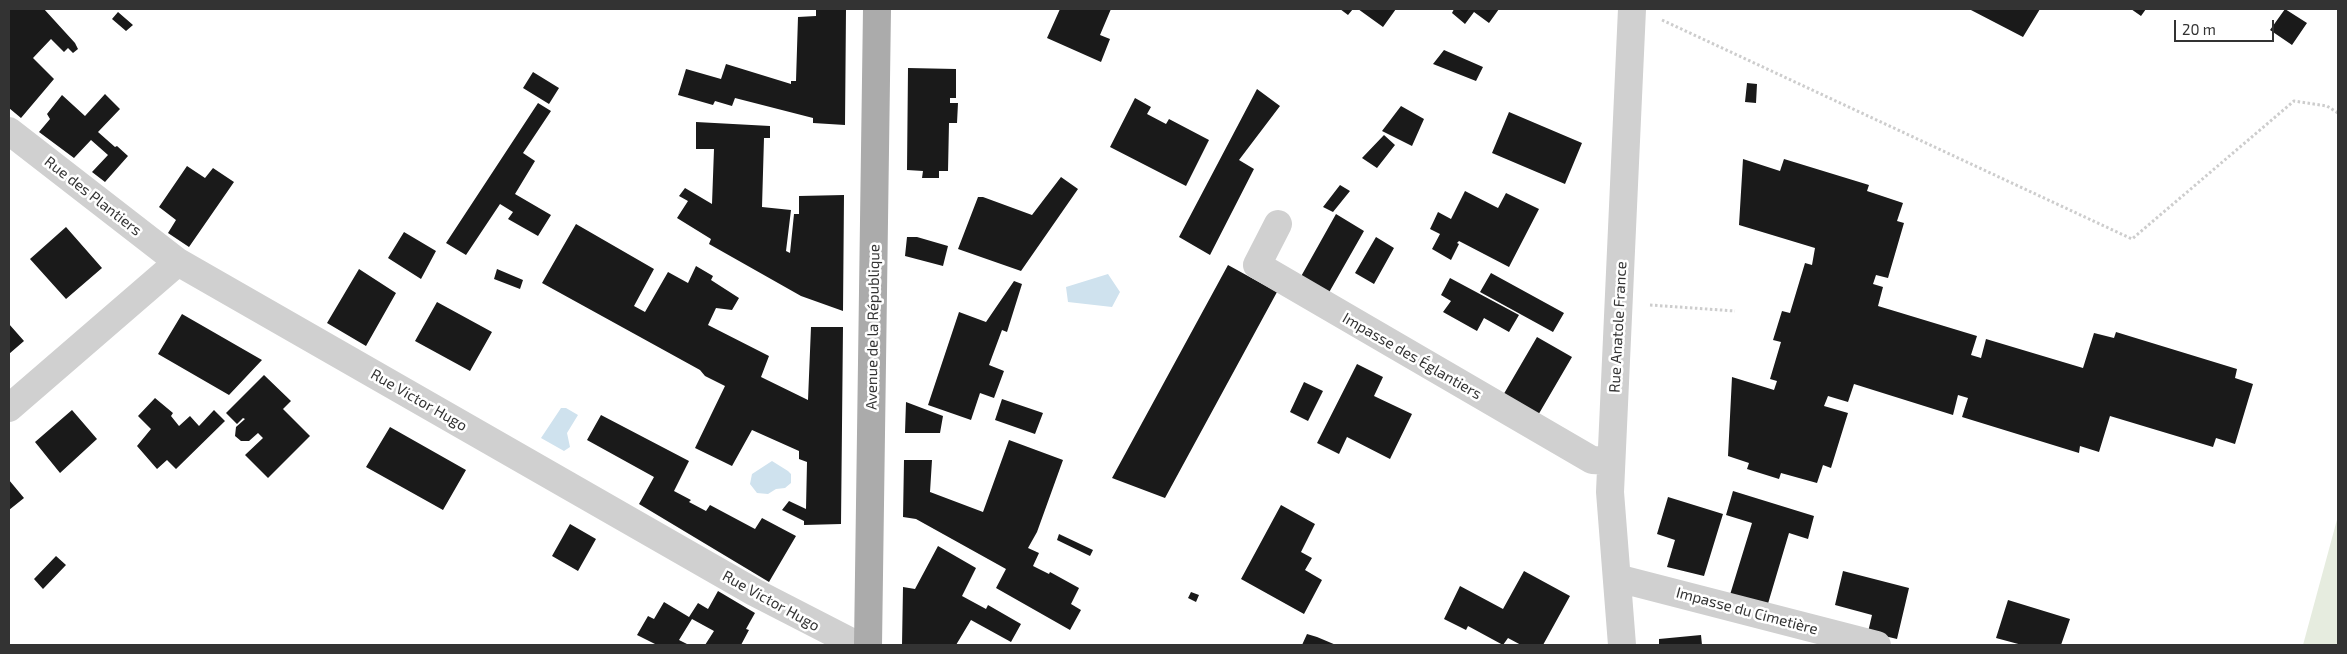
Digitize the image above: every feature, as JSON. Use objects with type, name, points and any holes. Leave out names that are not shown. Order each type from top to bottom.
[{"type":"main road","name":"Avenue de la République","points":[[868,645],[877,9]]},
{"type":"street","name":"Rue Anatole France","points":[[1622,645],[1610,492],[1611,461],[1619,303],[1644,13]]},
{"type":"street","name":"Rue des Plantiers","points":[[9,131],[178,262]]},
{"type":"street","name":"Impasse des Églantiers","points":[[1278,224],[1257,265],[1592,460],[1611,461]]},
{"type":"street","points":[[9,408],[178,262]]},
{"type":"street","name":"Rue Victor Hugo","points":[[178,262],[754,592],[857,645]]},
{"type":"street","name":"Impasse du Cimetière","points":[[1617,578],[1877,645]]},
{"type":"path","points":[[1644,13],[2132,240],[2294,101],[2327,106],[2338,113]]},
{"type":"path","points":[[1619,303],[1736,311]]},
{"type":"shaded area","points":[[2338,516],[2338,645],[2303,645]]},
{"type":"water","points":[[1108,274],[1120,292],[1112,307],[1068,302],[1066,287]]},
{"type":"water","points":[[561,408],[566,408],[578,415],[567,433],[570,447],[564,451],[541,438]]},
{"type":"water","points":[[772,461],[791,474],[791,483],[785,488],[776,489],[768,494],[757,493],[750,484],[752,474]]},
{"type":"building","points":[[9,9],[44,9],[75,43],[78,49],[73,53],[68,48],[64,52],[51,39],[33,58],[54,79],[21,118],[9,108]]},
{"type":"building","points":[[816,9],[846,9],[845,125],[813,123],[813,118],[735,98],[732,106],[715,101],[713,105],[678,95],[686,69],[721,79],[726,64],[791,84],[791,81],[796,81],[798,17],[816,16]]},
{"type":"building","points":[[1060,9],[1111,9],[1100,35],[1110,39],[1101,62],[1047,38]]},
{"type":"building","points":[[1340,9],[1353,9],[1348,15]]},
{"type":"building","points":[[1358,9],[1396,9],[1383,27]]},
{"type":"building","points":[[1454,9],[1499,9],[1489,23],[1474,12],[1465,24],[1452,13]]},
{"type":"building","points":[[1969,9],[2040,9],[2023,37]]},
{"type":"building","points":[[2131,9],[2146,9],[2141,16]]},
{"type":"building","points":[[2285,9],[2307,23],[2292,45],[2270,30]]},
{"type":"building","points":[[118,12],[133,25],[126,31],[112,19]]},
{"type":"building","points":[[1444,50],[1483,67],[1476,81],[1433,64]]},
{"type":"building","points":[[908,68],[956,69],[956,98],[950,98],[950,103],[958,103],[957,123],[949,123],[948,171],[939,171],[939,178],[922,178],[923,171],[907,170]]},
{"type":"building","points":[[533,72],[559,88],[549,104],[523,88]]},
{"type":"building","points":[[1747,83],[1757,84],[1756,103],[1745,102]]},
{"type":"building","points":[[1257,89],[1280,106],[1239,160],[1254,169],[1210,255],[1179,237]]},
{"type":"building","points":[[105,94],[120,109],[98,132],[128,156],[105,182],[92,172],[108,155],[91,140],[74,158],[39,132],[50,119],[47,114],[62,95],[85,116]]},
{"type":"building","points":[[1135,98],[1151,107],[1147,114],[1166,124],[1169,119],[1209,140],[1186,186],[1110,147]]},
{"type":"building","points":[[538,103],[551,111],[523,153],[535,161],[515,194],[551,215],[538,236],[508,219],[513,212],[500,204],[466,255],[446,243]]},
{"type":"building","points":[[1401,106],[1424,119],[1412,146],[1382,131]]},
{"type":"building","points":[[1509,112],[1582,143],[1565,184],[1492,153]]},
{"type":"building","points":[[696,122],[770,126],[770,138],[764,138],[762,207],[791,210],[786,251],[790,253],[794,214],[799,214],[799,196],[844,195],[843,311],[801,296],[709,244],[711,239],[677,218],[688,201],[679,196],[685,188],[712,204],[714,149],[696,149]]},
{"type":"building","points":[[1384,135],[1395,145],[1377,168],[1362,158]]},
{"type":"building","points":[[1743,159],[1780,171],[1784,159],[1869,185],[1867,191],[1903,203],[1897,221],[1904,223],[1888,278],[1876,275],[1873,284],[1883,287],[1878,306],[1977,336],[1971,355],[1981,358],[1986,339],[2083,368],[2094,333],[2114,338],[2116,332],[2237,369],[2235,378],[2253,384],[2235,444],[2216,438],[2213,447],[2110,416],[2099,452],[2080,446],[2079,453],[1962,417],[1968,398],[1958,395],[1953,415],[1854,384],[1848,402],[1828,396],[1824,406],[1848,413],[1831,468],[1823,465],[1817,483],[1781,473],[1779,479],[1747,469],[1749,463],[1728,456],[1732,377],[1774,390],[1777,381],[1770,379],[1781,342],[1773,340],[1782,311],[1790,313],[1805,263],[1812,265],[1815,248],[1739,225]]},
{"type":"building","points":[[187,166],[205,178],[213,168],[234,182],[189,247],[168,233],[176,220],[159,207]]},
{"type":"building","points":[[1061,177],[1078,189],[1021,271],[958,249],[978,197],[983,197],[1032,215]]},
{"type":"building","points":[[1340,185],[1350,191],[1333,212],[1323,207]]},
{"type":"building","points":[[1465,191],[1498,208],[1506,193],[1539,209],[1509,267],[1459,241],[1451,260],[1432,249],[1440,234],[1430,229],[1438,212],[1451,219]]},
{"type":"building","points":[[1336,214],[1364,231],[1327,296],[1299,280]]},
{"type":"building","points":[[576,224],[654,269],[634,306],[645,312],[668,272],[688,283],[696,266],[713,276],[711,280],[739,298],[732,310],[716,308],[708,325],[769,356],[761,377],[808,400],[811,327],[843,327],[841,524],[804,525],[804,521],[782,510],[789,501],[806,509],[807,462],[799,459],[799,451],[752,430],[732,466],[695,448],[725,386],[705,376],[700,370],[542,283]]},
{"type":"building","points":[[66,227],[102,268],[66,299],[30,259]]},
{"type":"building","points":[[404,232],[436,251],[421,279],[388,258]]},
{"type":"building","points":[[907,237],[917,237],[948,246],[943,266],[905,256]]},
{"type":"building","points":[[1376,237],[1394,248],[1374,284],[1355,273]]},
{"type":"building","points":[[1228,265],[1277,292],[1165,498],[1112,478]]},
{"type":"building","points":[[359,269],[396,293],[366,346],[327,323]]},
{"type":"building","points":[[497,269],[523,280],[520,289],[494,279]]},
{"type":"building","points":[[1491,273],[1564,313],[1553,332],[1480,292]]},
{"type":"building","points":[[1450,278],[1519,315],[1509,332],[1484,318],[1477,331],[1443,312],[1451,301],[1441,295]]},
{"type":"building","points":[[1014,281],[1022,284],[1007,332],[1002,330],[989,365],[1004,371],[994,398],[980,393],[971,420],[928,405],[959,312],[986,322]]},
{"type":"building","points":[[437,302],[492,332],[470,371],[415,341]]},
{"type":"building","points":[[182,314],[262,360],[229,395],[158,354]]},
{"type":"building","points":[[9,324],[24,341],[9,354]]},
{"type":"building","points":[[1537,337],[1572,357],[1537,417],[1502,397]]},
{"type":"building","points":[[1357,364],[1383,377],[1374,396],[1412,414],[1390,459],[1347,437],[1339,454],[1317,443]]},
{"type":"building","points":[[264,375],[291,401],[283,409],[310,436],[268,478],[245,455],[263,438],[258,433],[249,441],[241,441],[235,436],[236,427],[245,419],[243,418],[237,424],[226,413]]},
{"type":"building","points":[[1304,382],[1323,391],[1308,421],[1290,412]]},
{"type":"building","points":[[155,398],[173,413],[171,416],[179,426],[190,416],[199,426],[214,410],[225,421],[176,469],[167,460],[157,469],[137,446],[151,429],[138,416]]},
{"type":"building","points":[[1002,399],[1043,413],[1035,434],[995,420]]},
{"type":"building","points":[[906,402],[943,416],[940,433],[905,433]]},
{"type":"building","points":[[72,410],[97,439],[60,473],[35,442]]},
{"type":"building","points":[[601,415],[689,461],[674,491],[691,500],[689,502],[706,511],[710,505],[755,529],[762,518],[796,536],[769,582],[639,504],[654,477],[587,440]]},
{"type":"building","points":[[390,427],[466,470],[443,510],[366,467]]},
{"type":"building","points":[[1009,440],[1063,460],[1037,532],[1028,548],[1039,553],[1033,566],[1049,574],[1050,572],[1079,588],[1071,604],[1081,610],[1070,630],[996,588],[1006,569],[916,519],[903,517],[904,460],[932,460],[930,492],[983,512]]},
{"type":"building","points":[[9,480],[24,498],[9,510]]},
{"type":"building","points":[[1733,491],[1814,516],[1808,539],[1789,533],[1767,607],[1729,598],[1752,523],[1726,515]]},
{"type":"building","points":[[1668,497],[1723,514],[1704,576],[1667,567],[1675,540],[1657,534]]},
{"type":"building","points":[[1281,505],[1315,524],[1301,552],[1312,558],[1305,570],[1322,580],[1304,614],[1241,579]]},
{"type":"building","points":[[570,524],[596,539],[578,571],[552,556]]},
{"type":"building","points":[[1059,534],[1093,550],[1090,556],[1057,540]]},
{"type":"building","points":[[938,546],[976,568],[962,596],[986,609],[988,605],[1021,624],[1011,642],[971,620],[956,645],[902,645],[903,587],[915,589]]},
{"type":"building","points":[[56,556],[66,565],[43,589],[34,579]]},
{"type":"building","points":[[1524,571],[1570,596],[1543,645],[1521,645],[1508,638],[1503,645],[1468,626],[1466,630],[1444,619],[1460,586],[1503,609]]},
{"type":"building","points":[[1843,571],[1909,588],[1897,639],[1868,632],[1872,615],[1835,605]]},
{"type":"building","points":[[718,591],[755,613],[746,629],[749,630],[741,645],[705,645],[714,631],[692,619],[679,640],[689,645],[657,645],[637,635],[648,616],[654,619],[664,602],[689,617],[698,603],[708,609]]},
{"type":"building","points":[[1191,592],[1199,595],[1196,602],[1188,598]]},
{"type":"building","points":[[2008,600],[2070,619],[2061,645],[2022,645],[1996,638]]},
{"type":"building","points":[[1307,634],[1317,637],[1336,645],[1302,645]]},
{"type":"building","points":[[1701,635],[1702,645],[1659,645],[1659,639]]}]
